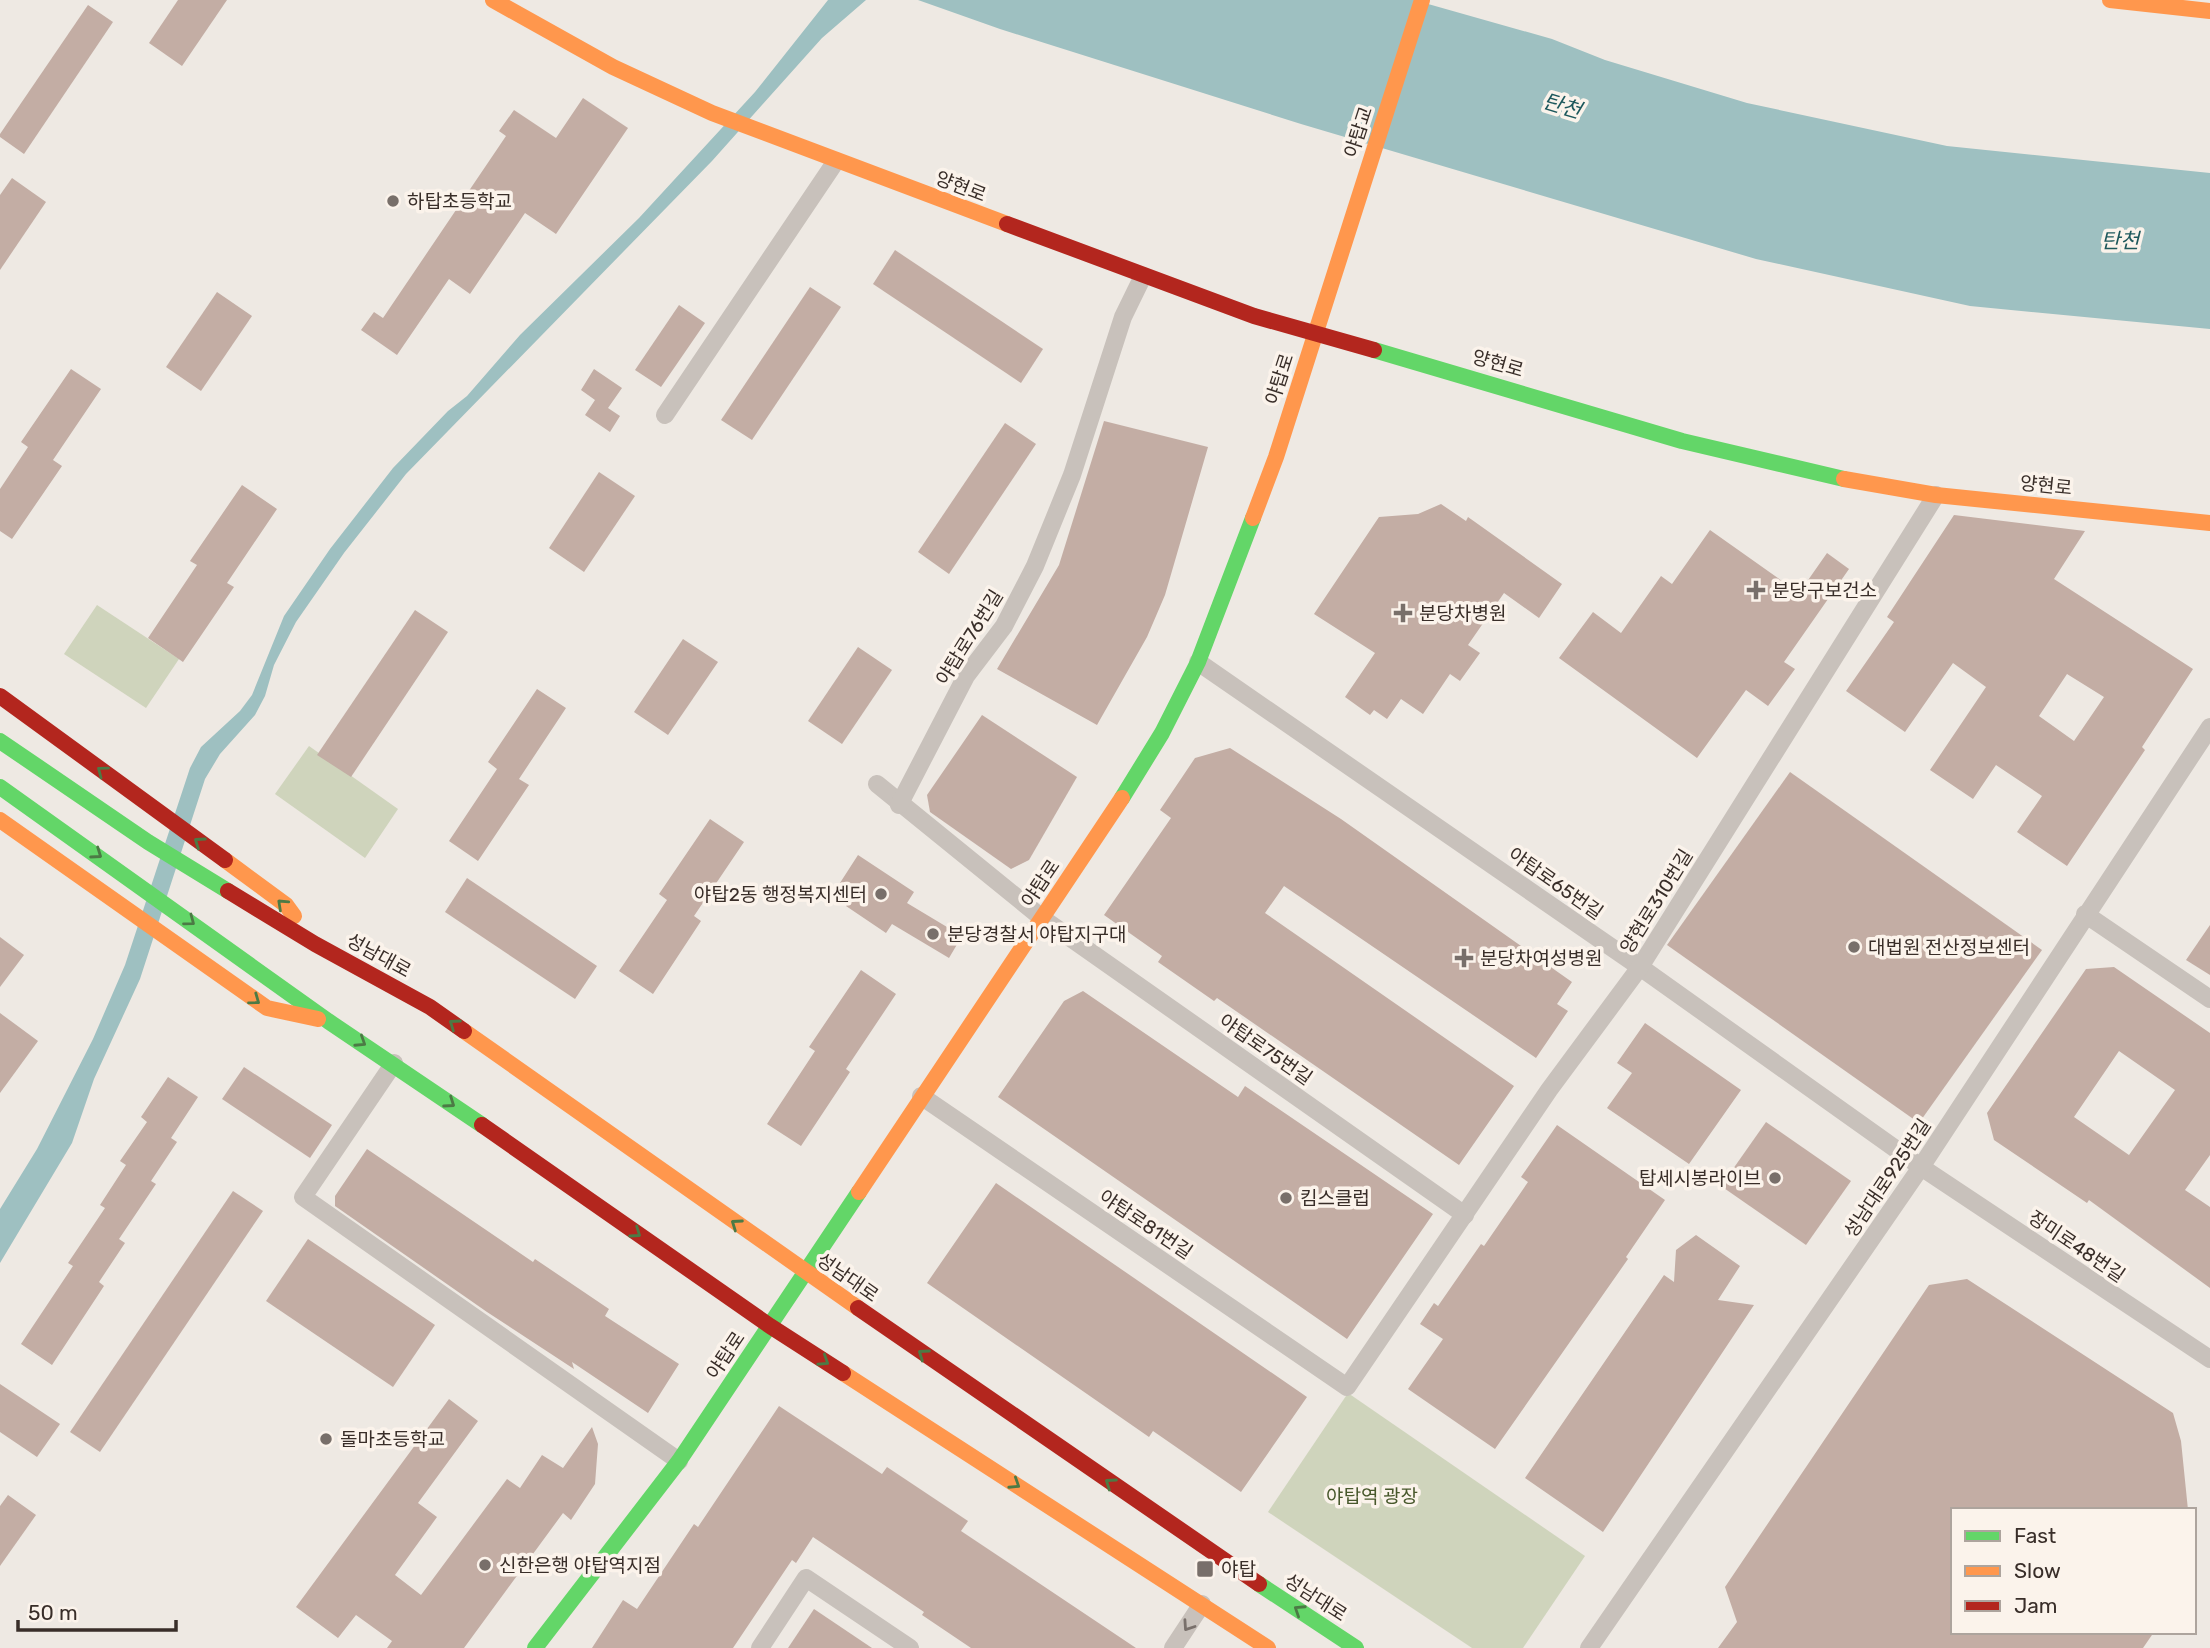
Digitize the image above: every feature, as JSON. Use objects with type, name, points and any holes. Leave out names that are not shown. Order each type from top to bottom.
[{"type":"main road","name":"양현로","points":[[493,0],[602,61],[712,113],[797,148],[1254,316],[1696,444],[1800,471],[1936,495],[2210,523]]},
{"type":"main road","name":"야탑교","points":[[1334,277],[1422,0]]},
{"type":"main road","points":[[2110,0],[2210,11]]},
{"type":"main road","name":"야탑로","points":[[535,1648],[678,1461],[1123,797],[1161,733],[1198,662],[1276,457],[1334,277]]},
{"type":"main road","points":[[0,696],[286,905],[315,944]]},
{"type":"main road","name":"성남대로","points":[[0,741],[148,842],[315,944],[430,1007],[806,1273],[1214,1554],[1356,1648]]},
{"type":"main road","points":[[0,787],[130,877],[327,1021],[394,1063],[770,1326],[1268,1648]]},
{"type":"main road","points":[[0,820],[267,1008],[327,1021]]},
{"type":"street","points":[[665,415],[836,161]]},
{"type":"street","name":"야탑로76번길","points":[[899,805],[966,676],[1004,626],[1035,566],[1072,475],[1123,317],[1143,276]]},
{"type":"street","name":"양현로310번길","points":[[1347,1387],[1549,1090],[1640,967],[1936,495]]},
{"type":"street","name":"야탑로65번길","points":[[1198,662],[1640,967],[1921,1167]]},
{"type":"street","name":"성남대로925번길","points":[[1589,1648],[1921,1167],[2210,727]]},
{"type":"street","points":[[877,785],[1042,918]]},
{"type":"street","points":[[2085,914],[2210,999]]},
{"type":"street","name":"야탑로75번길","points":[[1042,918],[1465,1215]]},
{"type":"street","points":[[394,1063],[303,1197],[678,1461]]},
{"type":"street","name":"야탑로81번길","points":[[921,1096],[1347,1387]]},
{"type":"street","name":"장미로48번길","points":[[1921,1167],[2210,1359]]},
{"type":"street","points":[[760,1648],[806,1578],[910,1648]]},
{"type":"street","points":[[1173,1648],[1202,1604]]},
{"type":"green space","points":[[97,605],[179,659],[146,708],[64,654]]},
{"type":"green space","points":[[309,746],[398,809],[365,858],[275,794]]},
{"type":"green space","name":"야탑역 광장","points":[[1348,1393],[1585,1556],[1523,1648],[1472,1648],[1268,1512]]},
{"type":"water","points":[[828,0],[866,0],[822,38],[712,161],[406,474],[344,553],[296,622],[274,665],[265,696],[255,715],[220,754],[205,779],[140,979],[94,1079],[72,1143],[0,1263],[0,1209],[37,1149],[93,1039],[125,965],[190,768],[201,747],[240,711],[252,695],[284,616],[330,549],[393,468],[448,411],[467,396],[520,335],[639,218],[755,92]]},
{"type":"water","name":"탄천","points":[[918,0],[1414,0],[1552,39],[1605,60],[1747,103],[1947,146],[2210,173],[2210,329],[1970,306],[1756,259],[1301,124],[1000,29]]},
{"type":"building","points":[[178,0],[227,0],[182,66],[149,43]]},
{"type":"building","points":[[88,5],[113,22],[24,154],[0,137],[0,134]]},
{"type":"building","points":[[583,98],[628,128],[556,234],[525,213],[470,294],[449,279],[397,355],[361,330],[374,312],[383,318],[506,136],[499,131],[514,110],[556,138]]},
{"type":"building","points":[[12,178],[46,202],[0,270],[0,195]]},
{"type":"building","points":[[895,250],[1043,349],[1021,383],[873,284]]},
{"type":"building","points":[[810,287],[841,307],[752,440],[721,420]]},
{"type":"building","points":[[217,292],[252,316],[201,391],[166,367]]},
{"type":"building","points":[[679,305],[705,323],[661,387],[635,370]]},
{"type":"building","points":[[71,369],[101,389],[53,460],[62,466],[12,539],[0,531],[0,489],[28,447],[21,442]]},
{"type":"building","points":[[594,369],[622,388],[608,408],[620,416],[610,432],[585,415],[595,400],[581,390]]},
{"type":"building","points":[[1104,421],[1208,447],[1165,595],[1147,637],[1097,725],[997,669],[1059,565]]},
{"type":"building","points":[[1005,423],[1036,444],[949,574],[918,552]]},
{"type":"building","points":[[599,472],[635,496],[584,572],[549,548]]},
{"type":"building","points":[[242,485],[277,509],[227,583],[234,587],[183,662],[148,638],[197,565],[190,561]]},
{"type":"building","name":"분당차병원","points":[[1441,504],[1466,521],[1468,517],[1562,584],[1539,618],[1504,593],[1468,645],[1480,653],[1460,681],[1450,674],[1423,714],[1401,699],[1387,719],[1374,710],[1370,715],[1345,697],[1375,653],[1314,614],[1379,517],[1418,514]]},
{"type":"building","points":[[1954,515],[2085,531],[2054,579],[2193,669],[2142,747],[2145,750],[2067,866],[2017,832],[2042,796],[1996,765],[1973,799],[1930,770],[1986,687],[1953,663],[1905,732],[1846,691],[1894,622],[1887,617]],"holes":[[[2067,674],[2104,697],[2074,741],[2039,716]]]},
{"type":"building","points":[[1710,530],[1799,593],[1827,553],[1849,569],[1784,662],[1795,669],[1768,706],[1746,690],[1697,758],[1559,658],[1593,612],[1621,633],[1661,576],[1672,584]]},
{"type":"building","points":[[415,610],[448,632],[351,777],[317,755]]},
{"type":"building","points":[[683,639],[718,662],[668,735],[634,712]]},
{"type":"building","points":[[858,647],[892,670],[842,744],[808,721]]},
{"type":"building","points":[[537,689],[566,708],[519,779],[529,785],[478,861],[449,841],[497,769],[488,762]]},
{"type":"building","points":[[982,715],[1077,777],[1029,860],[1011,869],[930,812],[927,795]]},
{"type":"building","points":[[1230,748],[1341,819],[1572,982],[1557,1004],[1568,1011],[1536,1058],[1284,886],[1265,913],[1514,1086],[1459,1165],[1217,998],[1214,1001],[1158,962],[1162,956],[1104,915],[1171,818],[1160,810],[1195,758]]},
{"type":"building","name":"대법원 전산정보센터","points":[[1790,772],[2042,950],[1919,1123],[1667,945]]},
{"type":"building","points":[[710,819],[744,842],[694,916],[701,921],[653,994],[619,971],[667,900],[659,894]]},
{"type":"building","name":"야탑2동 행정복지센터","points":[[858,855],[914,892],[907,903],[962,936],[949,958],[892,924],[886,933],[846,906],[853,895],[838,886]]},
{"type":"building","points":[[467,878],[597,966],[575,999],[445,912]]},
{"type":"building","points":[[2210,925],[2210,975],[2186,960]]},
{"type":"building","points":[[0,937],[24,955],[0,987]]},
{"type":"building","points":[[2114,967],[2210,1033],[2210,1155],[2185,1190],[2210,1207],[2210,1288],[2089,1200],[2087,1203],[1994,1140],[1987,1113],[2086,969]],"holes":[[[2119,1051],[2175,1090],[2129,1155],[2074,1117]]]},
{"type":"building","points":[[861,970],[896,994],[846,1069],[850,1072],[801,1146],[767,1124],[815,1051],[809,1047]]},
{"type":"building","points":[[1083,991],[1238,1097],[1245,1086],[1433,1214],[1347,1339],[998,1097],[1064,1001]]},
{"type":"building","points":[[0,1013],[38,1041],[0,1093]]},
{"type":"building","points":[[1645,1023],[1741,1090],[1689,1164],[1607,1108],[1632,1073],[1617,1063]]},
{"type":"building","points":[[244,1067],[332,1125],[310,1158],[222,1099]]},
{"type":"building","points":[[168,1077],[198,1097],[171,1138],[177,1142],[151,1181],[156,1184],[119,1239],[125,1243],[99,1282],[104,1286],[52,1365],[21,1344],[73,1266],[68,1263],[105,1208],[100,1205],[126,1165],[120,1161],[147,1122],[141,1117]]},
{"type":"building","points":[[1766,1122],[1851,1181],[1806,1245],[1721,1186]]},
{"type":"building","points":[[1557,1125],[1665,1200],[1626,1257],[1628,1259],[1495,1449],[1408,1389],[1443,1339],[1420,1324],[1434,1303],[1438,1306],[1481,1244],[1484,1246],[1528,1182],[1521,1177]]},
{"type":"building","points":[[367,1149],[533,1262],[535,1259],[609,1309],[605,1316],[679,1364],[648,1413],[572,1362],[574,1369],[487,1312],[335,1206],[335,1196]]},
{"type":"building","points":[[996,1183],[1307,1397],[1241,1492],[1153,1431],[1149,1437],[927,1283]]},
{"type":"building","points":[[233,1191],[263,1211],[100,1452],[70,1432]]},
{"type":"building","points":[[1696,1235],[1740,1266],[1718,1300],[1754,1305],[1603,1532],[1525,1478],[1664,1275],[1674,1282],[1676,1250]]},
{"type":"building","points":[[308,1239],[435,1325],[393,1387],[266,1301]]},
{"type":"building","points":[[1967,1279],[2173,1413],[2181,1441],[2188,1508],[1951,1508],[1951,1634],[2153,1634],[2143,1648],[1718,1648],[1737,1622],[1725,1587],[1929,1285]]},
{"type":"building","points":[[0,1384],[60,1424],[37,1457],[0,1432]]},
{"type":"building","points":[[449,1399],[478,1421],[418,1503],[437,1517],[395,1575],[421,1595],[507,1479],[520,1488],[542,1455],[563,1468],[592,1427],[598,1444],[595,1484],[571,1520],[563,1513],[464,1648],[387,1648],[392,1641],[356,1615],[338,1638],[296,1607]]},
{"type":"building","points":[[779,1406],[882,1474],[887,1467],[968,1521],[961,1531],[1136,1648],[971,1648],[922,1615],[924,1612],[813,1537],[796,1563],[792,1560],[733,1648],[592,1648],[623,1600],[637,1609],[694,1524],[698,1527]]},
{"type":"building","points":[[8,1495],[36,1515],[0,1566],[0,1506]]},
{"type":"building","points":[[814,1609],[872,1648],[788,1648]]},
{"type":"traffic: fast","points":[[1374,350],[1682,441],[1844,479]]},
{"type":"traffic: fast","points":[[1122,798],[1162,733],[1198,662],[1253,518]]},
{"type":"traffic: fast","points":[[0,741],[148,842],[228,891]]},
{"type":"traffic: fast","points":[[0,787],[328,1021],[482,1125]]},
{"type":"traffic: fast","points":[[535,1648],[679,1461],[859,1192]]},
{"type":"traffic: fast","points":[[1259,1584],[1356,1648]]},
{"type":"traffic: slow","points":[[493,0],[613,67],[712,113],[1007,224]]},
{"type":"traffic: slow","points":[[1253,518],[1276,457],[1422,0]]},
{"type":"traffic: slow","points":[[2110,0],[2210,11]]},
{"type":"traffic: slow","points":[[1844,479],[1936,495],[2210,523]]},
{"type":"traffic: slow","points":[[859,1192],[1122,798]]},
{"type":"traffic: slow","points":[[0,820],[267,1008],[318,1019]]},
{"type":"traffic: slow","points":[[225,860],[286,905],[294,916]]},
{"type":"traffic: slow","points":[[464,1031],[858,1308]]},
{"type":"traffic: slow","points":[[843,1373],[1268,1648]]},
{"type":"traffic: jam","points":[[1007,224],[1254,316],[1374,350]]},
{"type":"traffic: jam","points":[[0,696],[225,860]]},
{"type":"traffic: jam","points":[[228,891],[315,944],[430,1007],[464,1031]]},
{"type":"traffic: jam","points":[[482,1125],[770,1326],[843,1373]]},
{"type":"traffic: jam","points":[[858,1308],[1259,1584]]},
{"type":"place","name":"하탑초등학교","points":[[393,201]]},
{"type":"place","name":"분당구보건소","points":[[1756,590]]},
{"type":"place","name":"분당차병원","points":[[1403,613]]},
{"type":"place","name":"야탑2동 행정복지센터","points":[[881,894]]},
{"type":"place","name":"분당경찰서 야탑지구대","points":[[933,934]]},
{"type":"place","name":"대법원 전산정보센터","points":[[1854,947]]},
{"type":"place","name":"분당차여성병원","points":[[1464,958]]},
{"type":"place","name":"탑세시봉라이브","points":[[1775,1178]]},
{"type":"place","name":"킴스클럽","points":[[1286,1198]]},
{"type":"place","name":"돌마초등학교","points":[[326,1439]]},
{"type":"place","name":"신한은행 야탑역지점","points":[[485,1565]]},
{"type":"place","name":"야탑","points":[[1205,1569]]}]
